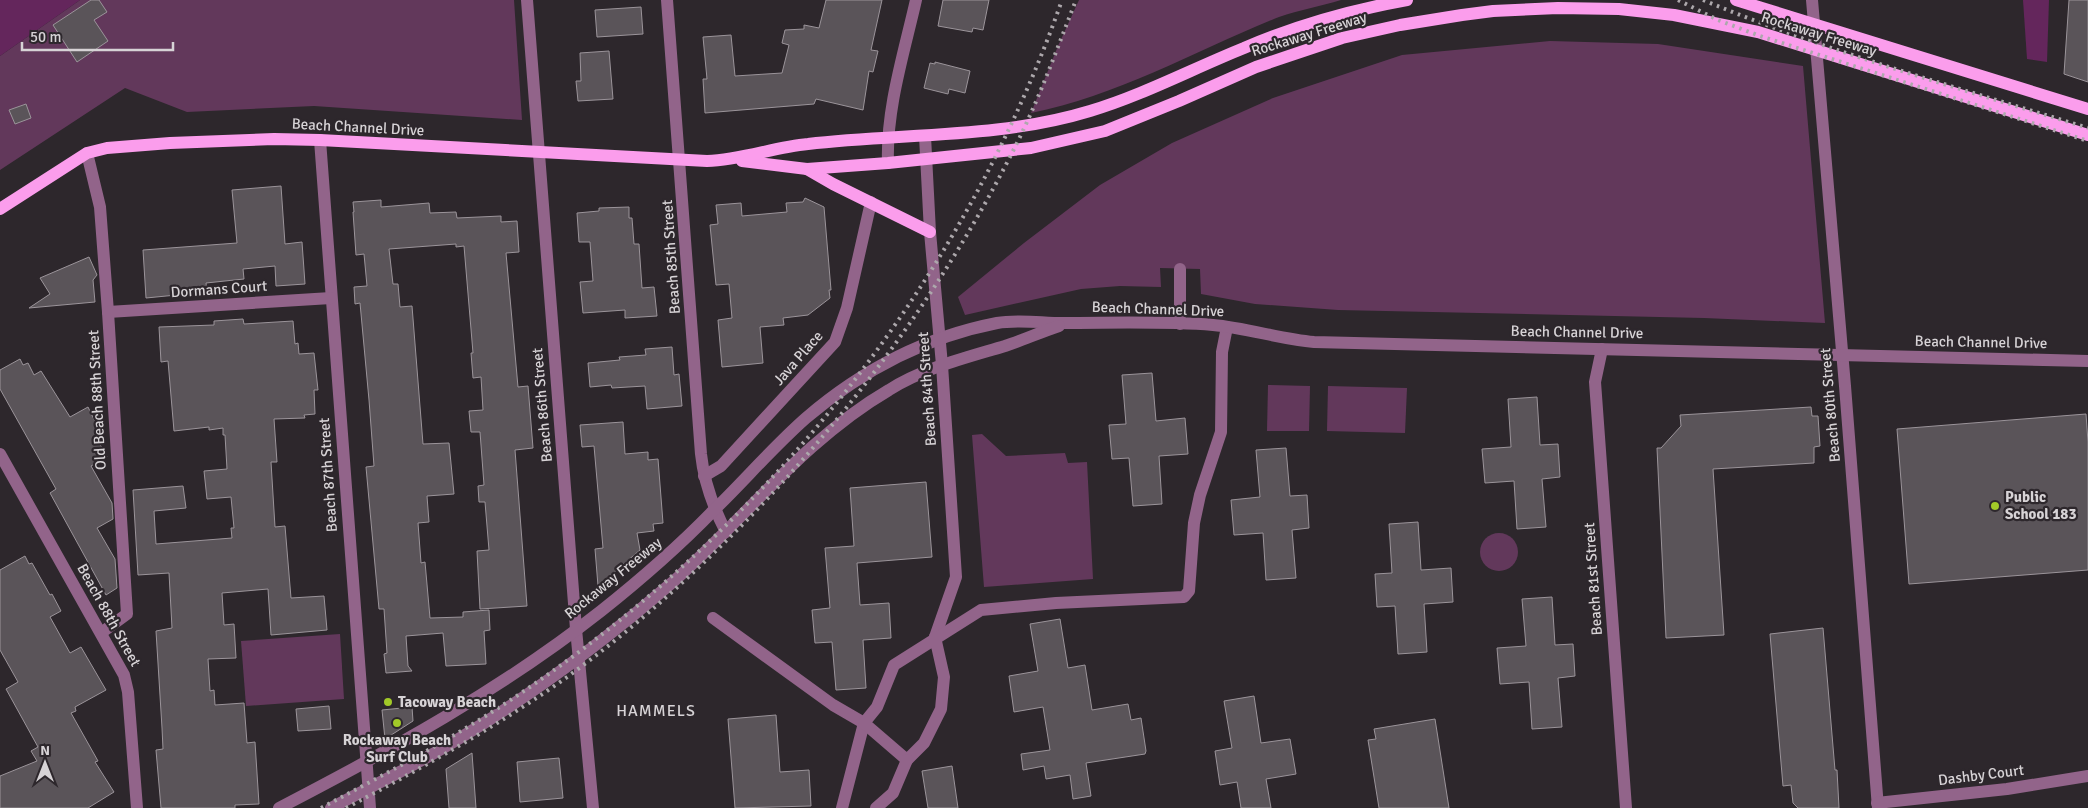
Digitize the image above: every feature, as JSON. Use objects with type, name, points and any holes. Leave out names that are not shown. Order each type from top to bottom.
[{"type":"main road","name":"Rockaway Freeway","points":[[925,136],[1014,128],[1082,113],[1138,93],[1269,38],[1319,21],[1407,0]]},
{"type":"main road","name":"Rockaway Freeway","points":[[1736,0],[2088,109]]},
{"type":"main road","name":"Rockaway Freeway","points":[[926,159],[1004,152],[1081,138],[1155,111],[1256,67],[1334,41],[1400,25],[1493,11],[1589,8],[1674,15],[1758,32],[2088,135]]},
{"type":"main road","name":"Beach Channel Drive","points":[[732,160],[806,144],[925,136]]},
{"type":"main road","name":"Beach Channel Drive","points":[[0,209],[88,153],[107,148],[170,143],[274,139],[320,140],[679,160],[732,160],[807,169],[888,164],[926,159]]},
{"type":"main road","points":[[807,169],[930,232]]},
{"type":"street","name":"Beach 86th Street","points":[[527,0],[576,629],[593,808]]},
{"type":"street","name":"Beach 85th Street","points":[[667,0],[704,476],[715,510],[726,532]]},
{"type":"street","points":[[888,164],[887,139],[890,118],[916,0]]},
{"type":"street","name":"Beach 80th Street","points":[[1812,0],[1878,805]]},
{"type":"street","name":"Beach 84th Street","points":[[925,136],[930,232],[940,338],[956,577],[935,637]]},
{"type":"street","name":"Beach 87th Street","points":[[320,140],[370,808]]},
{"type":"street","name":"Old Beach 88th Street","points":[[88,153],[100,208],[127,614],[101,633]]},
{"type":"street","name":"Java Place","points":[[704,476],[721,466],[835,342],[844,321],[871,202]]},
{"type":"street","points":[[1180,269],[1180,324]]},
{"type":"street","name":"Dormans Court","points":[[108,312],[331,298]]},
{"type":"street","name":"Beach Channel Drive","points":[[940,338],[1000,322],[1122,322],[1227,328],[1314,342],[2088,361]]},
{"type":"street","name":"Beach Channel Drive","points":[[942,365],[1066,323]]},
{"type":"street","points":[[842,808],[864,723],[877,707],[894,665],[935,637],[981,610],[1056,603],[1184,597],[1189,591],[1194,523],[1200,495],[1221,432],[1222,352],[1227,328]]},
{"type":"street","name":"Rockaway Freeway","points":[[279,808],[367,763],[479,696],[576,629],[652,568],[715,510],[792,431],[837,394],[899,355],[940,338]]},
{"type":"street","name":"Beach 81st Street","points":[[1602,349],[1595,382],[1626,808]]},
{"type":"street","points":[[331,808],[459,739],[579,658],[641,609],[726,532],[801,456],[856,410],[892,388],[942,365]]},
{"type":"street","name":"Beach 88th Street","points":[[0,454],[120,666],[127,683],[137,808]]},
{"type":"street","points":[[713,618],[833,706],[864,723],[907,760]]},
{"type":"street","points":[[876,808],[893,793],[907,760],[924,744],[940,709],[944,677],[935,637]]},
{"type":"street","name":"Dashby Court","points":[[1878,805],[2007,789],[2088,776]]},
{"type":"shaded area","points":[[0,0],[80,0],[0,56]]},
{"type":"shaded area","points":[[80,0],[514,0],[522,120],[314,106],[187,112],[125,88],[0,170],[0,56]]},
{"type":"shaded area","points":[[1079,0],[1341,0],[1279,17],[1126,84],[1063,105],[1031,113]]},
{"type":"shaded area","points":[[2023,0],[2049,0],[2047,62],[2027,59]]},
{"type":"shaded area","points":[[1550,41],[1658,44],[1803,66],[1825,323],[1704,318],[1338,310],[1255,304],[1201,294],[1200,269],[1160,268],[1161,287],[1120,286],[1081,289],[965,315],[958,297],[1024,243],[1100,185],[1172,143],[1273,98],[1402,55]]},
{"type":"shaded area","points":[[1268,385],[1310,386],[1309,431],[1267,431]]},
{"type":"shaded area","points":[[1328,386],[1407,388],[1405,433],[1327,431]]},
{"type":"shaded area","points":[[982,434],[1006,456],[1065,453],[1068,463],[1087,462],[1093,579],[984,587],[972,435]]},
{"type":"shaded area","points":[[1499,533],[1513,538],[1518,552],[1513,566],[1499,571],[1485,566],[1480,552],[1485,538]]},
{"type":"shaded area","points":[[340,634],[344,699],[246,706],[241,641]]},
{"type":"building","points":[[91,0],[99,0],[107,12],[94,20],[108,41],[77,62],[53,25]]},
{"type":"building","points":[[826,0],[882,0],[871,50],[878,51],[873,72],[869,71],[863,110],[816,99],[814,104],[705,113],[703,79],[707,79],[703,37],[731,35],[735,76],[782,73],[789,45],[782,43],[785,30],[804,29],[804,25],[819,28]]},
{"type":"building","points":[[943,0],[989,0],[983,30],[973,28],[972,32],[938,26]]},
{"type":"building","points":[[2069,0],[2088,0],[2088,82],[2064,74]]},
{"type":"building","points":[[641,7],[643,34],[597,37],[595,10]]},
{"type":"building","points":[[609,51],[613,99],[578,101],[576,81],[581,81],[580,53]]},
{"type":"building","points":[[935,62],[970,71],[965,93],[949,89],[948,94],[924,88],[930,63],[935,64]]},
{"type":"building","points":[[26,104],[31,118],[15,124],[9,110]]},
{"type":"building","points":[[281,186],[285,244],[302,242],[305,284],[276,286],[275,266],[243,269],[244,279],[206,283],[207,292],[146,298],[143,250],[237,243],[232,190]]},
{"type":"building","points":[[805,198],[824,207],[831,290],[829,290],[830,298],[808,315],[783,318],[784,325],[760,327],[763,363],[722,367],[718,320],[732,318],[729,284],[716,285],[710,225],[718,224],[716,205],[741,203],[742,216],[787,212],[786,203],[803,202]]},
{"type":"building","points":[[381,200],[381,207],[429,203],[430,213],[456,212],[457,218],[501,216],[501,222],[517,221],[519,252],[506,253],[518,387],[528,386],[533,448],[515,450],[527,606],[480,609],[477,551],[489,550],[485,502],[479,502],[478,486],[484,485],[480,432],[471,432],[469,411],[483,410],[481,377],[473,378],[471,353],[473,353],[464,246],[456,247],[456,244],[389,249],[393,284],[398,284],[400,307],[412,306],[423,444],[449,443],[454,494],[427,496],[429,522],[418,523],[421,563],[425,562],[430,618],[463,617],[463,612],[489,610],[490,630],[484,631],[486,664],[446,666],[443,633],[406,636],[408,666],[412,671],[386,673],[384,654],[387,653],[384,609],[379,609],[366,467],[374,466],[369,400],[360,303],[355,304],[354,287],[367,286],[364,254],[356,255],[353,212],[353,202]]},
{"type":"building","points":[[629,207],[634,244],[639,244],[642,288],[654,287],[657,316],[625,318],[625,310],[583,313],[580,282],[593,281],[590,242],[579,242],[577,213],[599,211],[599,208]]},
{"type":"building","points":[[89,257],[97,275],[93,280],[95,302],[29,308],[50,294],[40,278]]},
{"type":"building","points":[[243,319],[244,324],[293,321],[295,344],[298,343],[299,354],[314,353],[318,390],[314,390],[315,414],[304,415],[305,418],[274,419],[277,462],[271,462],[275,527],[285,526],[291,598],[324,596],[327,630],[271,635],[268,589],[222,593],[224,625],[234,624],[236,658],[208,659],[210,691],[214,690],[215,705],[244,703],[247,743],[255,742],[259,804],[235,805],[235,808],[161,808],[156,750],[163,749],[156,631],[172,628],[169,573],[138,575],[133,490],[183,486],[186,508],[154,511],[156,544],[232,538],[231,528],[234,528],[231,497],[207,499],[204,471],[227,469],[223,428],[209,430],[209,427],[174,431],[168,361],[161,362],[159,327],[214,325],[214,321]]},
{"type":"building","points":[[672,347],[674,375],[679,374],[682,406],[647,409],[645,386],[612,388],[611,385],[590,387],[588,363],[620,360],[619,357],[646,355],[645,349]]},
{"type":"building","points":[[20,359],[23,365],[28,363],[34,375],[41,371],[70,417],[88,407],[102,436],[97,439],[107,457],[91,466],[112,503],[113,519],[97,528],[115,559],[117,588],[106,595],[50,493],[56,489],[0,389],[0,370]]},
{"type":"building","points":[[1152,373],[1156,421],[1185,418],[1188,454],[1159,456],[1162,504],[1133,506],[1129,458],[1112,459],[1109,425],[1126,424],[1122,375]]},
{"type":"building","points":[[1537,397],[1540,445],[1558,444],[1560,477],[1542,479],[1546,527],[1517,529],[1514,481],[1485,483],[1482,449],[1511,447],[1508,399]]},
{"type":"building","points":[[1811,407],[1812,416],[1818,416],[1820,446],[1814,447],[1814,463],[1713,469],[1724,635],[1666,638],[1657,448],[1661,448],[1681,426],[1680,415]]},
{"type":"building","name":"Public School 183","points":[[2086,414],[2088,442],[2088,570],[1909,584],[1897,429]]},
{"type":"building","points":[[623,422],[625,454],[648,452],[648,460],[658,459],[663,523],[653,524],[654,531],[637,533],[640,550],[598,586],[595,549],[603,548],[594,446],[582,447],[580,425]]},
{"type":"building","points":[[1286,448],[1290,496],[1307,495],[1309,528],[1292,530],[1296,578],[1266,580],[1263,533],[1234,535],[1231,500],[1260,497],[1256,450]]},
{"type":"building","points":[[926,482],[932,557],[857,563],[860,605],[889,603],[891,638],[863,640],[866,688],[836,690],[832,642],[815,643],[812,610],[830,608],[825,548],[854,546],[850,488]]},
{"type":"building","points":[[1418,522],[1421,570],[1451,568],[1453,602],[1424,604],[1427,652],[1398,654],[1395,606],[1377,607],[1375,574],[1392,573],[1389,524]]},
{"type":"building","points":[[25,556],[29,564],[32,563],[61,611],[50,617],[70,653],[81,647],[106,690],[75,707],[76,711],[71,713],[98,761],[95,762],[114,792],[88,808],[0,808],[0,776],[37,761],[31,751],[38,747],[6,689],[18,682],[0,650],[0,570]]},
{"type":"building","points":[[1552,597],[1555,645],[1573,644],[1575,676],[1558,678],[1562,727],[1532,729],[1529,682],[1500,684],[1497,648],[1526,646],[1522,599]]},
{"type":"building","points":[[1060,619],[1068,668],[1085,665],[1092,710],[1128,704],[1131,720],[1141,718],[1146,751],[1145,754],[1086,763],[1091,796],[1073,799],[1070,775],[1046,779],[1044,766],[1023,770],[1021,754],[1050,750],[1043,707],[1014,712],[1009,676],[1038,671],[1030,624]]},
{"type":"building","points":[[1823,628],[1839,808],[1798,808],[1793,803],[1791,785],[1783,786],[1770,634]]},
{"type":"building","points":[[1254,696],[1261,743],[1290,739],[1296,774],[1266,779],[1271,808],[1241,808],[1237,782],[1220,785],[1215,751],[1232,748],[1224,701]]},
{"type":"building","points":[[329,706],[331,729],[298,731],[296,709]]},
{"type":"building","name":"Rockaway Beach Surf Club","points":[[412,707],[413,721],[385,739],[382,710]]},
{"type":"building","points":[[776,715],[780,772],[809,770],[811,806],[735,808],[728,719]]},
{"type":"building","points":[[1435,719],[1449,808],[1379,808],[1368,740],[1376,739],[1374,729]]},
{"type":"building","points":[[472,753],[476,808],[449,808],[446,769]]},
{"type":"building","points":[[559,758],[563,798],[520,802],[517,762]]},
{"type":"building","points":[[952,766],[958,808],[928,808],[922,771]]},
{"type":"railway","points":[[321,808],[451,737],[527,689],[616,623],[699,551],[777,472],[849,387],[914,297],[972,202],[1021,103],[1062,0]]},
{"type":"railway","points":[[346,808],[484,731],[537,698],[588,662],[682,583],[749,518],[788,476],[862,388],[897,342],[960,246],[1016,145],[1048,74],[1076,0]]},
{"type":"railway","points":[[1678,0],[1718,20],[1760,36],[2088,141]]},
{"type":"railway","points":[[1703,0],[1846,53],[2088,128]]},
{"type":"place","name":"Public School 183","points":[[1995,506]]},
{"type":"place","name":"Tacoway Beach","points":[[388,702]]},
{"type":"place","name":"Rockaway Beach Surf Club","points":[[397,723]]},
{"type":"district","name":"HAMMELS","points":[[656,710]]}]
